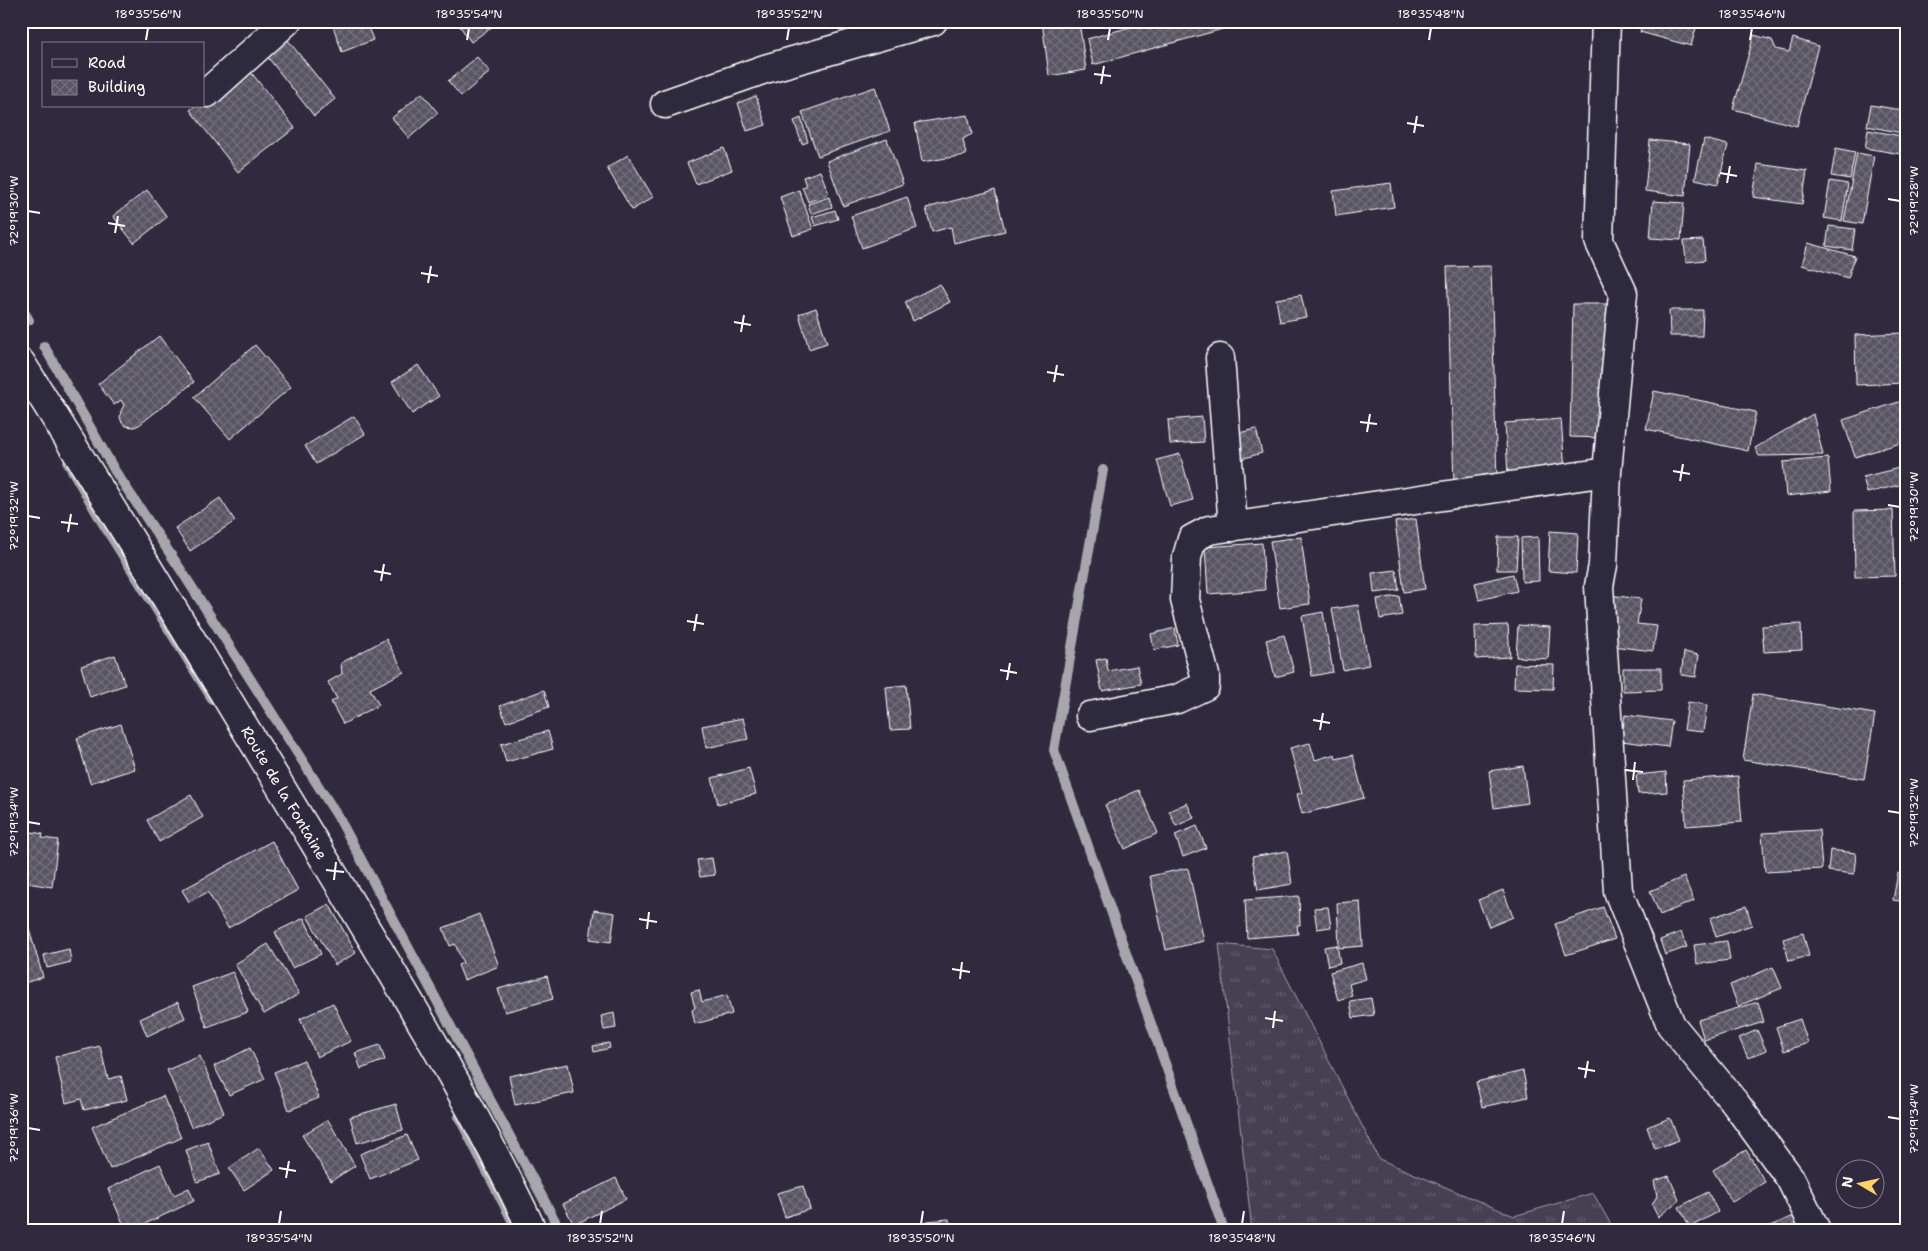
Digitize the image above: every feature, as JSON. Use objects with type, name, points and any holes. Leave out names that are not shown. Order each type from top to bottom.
[{"type":"street","points":[[207,92],[287,21]]},
{"type":"street","points":[[665,104],[766,69],[933,21]]},
{"type":"street","points":[[1606,21],[1599,241],[1623,293],[1607,472],[1603,565],[1599,586],[1618,891],[1671,1025],[1735,1103],[1790,1178],[1816,1230]]},
{"type":"street","points":[[1220,358],[1233,527]]},
{"type":"street","name":"Route de la Fontaine","points":[[21,363],[116,513],[426,1030],[511,1185],[532,1230]]},
{"type":"street","points":[[1090,716],[1177,699],[1205,686],[1205,675],[1185,600],[1186,557],[1192,539],[1209,530],[1607,472]]},
{"type":"green space","points":[[1219,944],[1272,949],[1379,1159],[1514,1216],[1593,1193],[1614,1230],[1252,1230]]},
{"type":"building","points":[[336,21],[366,21],[373,40],[342,52],[332,23]]},
{"type":"building","points":[[464,21],[500,21],[471,42],[459,25]]},
{"type":"building","points":[[1042,21],[1079,21],[1086,70],[1049,76]]},
{"type":"building","points":[[1152,21],[1228,21],[1230,27],[1093,65],[1087,39]]},
{"type":"building","points":[[1643,21],[1698,21],[1691,46],[1640,32]]},
{"type":"building","points":[[1754,35],[1772,40],[1776,49],[1789,52],[1793,38],[1818,46],[1797,126],[1733,109]]},
{"type":"building","points":[[287,39],[335,99],[314,116],[266,55]]},
{"type":"building","points":[[477,57],[490,72],[461,96],[448,81]]},
{"type":"building","points":[[246,66],[295,128],[238,172],[190,110],[192,108],[205,108],[205,98]]},
{"type":"building","points":[[875,87],[890,131],[818,156],[802,112]]},
{"type":"building","points":[[422,93],[438,113],[409,138],[392,118]]},
{"type":"building","points":[[756,96],[766,125],[747,131],[738,103]]},
{"type":"building","points":[[1871,105],[1907,111],[1907,134],[1867,126]]},
{"type":"building","points":[[968,115],[972,134],[963,139],[966,155],[922,162],[915,123]]},
{"type":"building","points":[[801,118],[808,142],[802,144],[794,121]]},
{"type":"building","points":[[1868,130],[1907,137],[1907,155],[1865,148]]},
{"type":"building","points":[[887,139],[903,184],[843,206],[827,161]]},
{"type":"building","points":[[1704,139],[1728,145],[1718,184],[1695,179]]},
{"type":"building","points":[[1650,140],[1690,144],[1685,196],[1645,191]]},
{"type":"building","points":[[724,148],[732,170],[696,184],[687,163]]},
{"type":"building","points":[[1836,148],[1855,152],[1850,179],[1831,176]]},
{"type":"building","points":[[1857,153],[1874,156],[1862,224],[1844,221]]},
{"type":"building","points":[[628,155],[653,197],[632,210],[607,168]]},
{"type":"building","points":[[1758,164],[1807,171],[1802,204],[1753,197]]},
{"type":"building","points":[[820,171],[829,194],[808,202],[802,187],[806,186],[803,177]]},
{"type":"building","points":[[1830,181],[1848,184],[1842,221],[1824,218]]},
{"type":"building","points":[[1391,183],[1394,207],[1336,216],[1333,191]]},
{"type":"building","points":[[147,190],[167,217],[134,243],[113,216]]},
{"type":"building","points":[[799,190],[813,229],[793,236],[780,197]]},
{"type":"building","points":[[995,190],[1005,231],[954,243],[951,227],[932,232],[926,208]]},
{"type":"building","points":[[829,197],[832,207],[811,214],[808,204]]},
{"type":"building","points":[[907,197],[917,228],[862,248],[851,216]]},
{"type":"building","points":[[1653,201],[1684,203],[1681,240],[1650,238]]},
{"type":"building","points":[[835,210],[838,219],[815,226],[812,217]]},
{"type":"building","points":[[1829,226],[1855,229],[1852,250],[1826,246]]},
{"type":"building","points":[[1703,240],[1705,260],[1686,262],[1684,241]]},
{"type":"building","points":[[1808,243],[1855,256],[1848,278],[1802,265]]},
{"type":"building","points":[[1491,266],[1497,483],[1454,484],[1447,267]]},
{"type":"building","points":[[940,284],[950,302],[913,321],[905,302]]},
{"type":"building","points":[[1301,295],[1306,317],[1280,322],[1276,299]]},
{"type":"building","points":[[1573,304],[1608,304],[1604,438],[1570,437]]},
{"type":"building","points":[[816,308],[827,343],[809,349],[799,314]]},
{"type":"building","points":[[1669,310],[1703,310],[1702,336],[1670,336]]},
{"type":"building","points":[[1903,333],[1905,383],[1856,385],[1855,335]]},
{"type":"building","points":[[159,336],[194,382],[139,425],[134,427],[126,426],[122,423],[120,417],[124,405],[121,400],[114,405],[98,384]]},
{"type":"building","points":[[255,345],[291,387],[230,439],[194,397]]},
{"type":"building","points":[[418,365],[439,396],[412,414],[392,382]]},
{"type":"building","points":[[1654,391],[1756,412],[1748,451],[1646,429]]},
{"type":"building","points":[[1905,400],[1907,441],[1855,457],[1843,420]]},
{"type":"building","points":[[1813,414],[1823,455],[1759,456],[1755,448]]},
{"type":"building","points":[[354,416],[365,434],[316,464],[305,446]]},
{"type":"building","points":[[1202,417],[1204,442],[1170,444],[1168,420]]},
{"type":"building","points":[[1561,419],[1565,471],[1508,475],[1505,423]]},
{"type":"building","points":[[1256,429],[1262,453],[1241,459],[1235,434]]},
{"type":"building","points":[[1180,454],[1193,500],[1170,506],[1157,460]]},
{"type":"building","points":[[1828,458],[1831,491],[1786,496],[1783,462]]},
{"type":"building","points":[[1907,466],[1907,483],[1867,493],[1863,477]]},
{"type":"building","points":[[220,498],[235,521],[190,551],[175,528]]},
{"type":"building","points":[[1893,510],[1895,576],[1855,577],[1854,511]]},
{"type":"building","points":[[1416,519],[1425,589],[1404,592],[1395,522]]},
{"type":"building","points":[[1550,531],[1578,533],[1576,573],[1548,571]]},
{"type":"building","points":[[1301,537],[1310,604],[1280,608],[1270,541]]},
{"type":"building","points":[[1498,537],[1518,537],[1516,570],[1497,570]]},
{"type":"building","points":[[1538,537],[1539,581],[1522,582],[1521,538]]},
{"type":"building","points":[[1262,543],[1265,590],[1208,594],[1205,547]]},
{"type":"building","points":[[1396,570],[1399,590],[1374,593],[1372,573]]},
{"type":"building","points":[[1513,574],[1517,591],[1479,600],[1475,583]]},
{"type":"building","points":[[1609,595],[1641,599],[1637,624],[1657,626],[1653,651],[1612,646],[1615,623],[1606,617]]},
{"type":"building","points":[[1399,596],[1402,615],[1380,619],[1377,599]]},
{"type":"building","points":[[1358,605],[1369,665],[1343,670],[1332,609]]},
{"type":"building","points":[[1323,612],[1333,672],[1312,676],[1302,616]]},
{"type":"building","points":[[1801,624],[1802,650],[1764,652],[1762,626]]},
{"type":"building","points":[[1508,625],[1510,657],[1476,659],[1475,626]]},
{"type":"building","points":[[1518,625],[1550,627],[1548,659],[1516,657]]},
{"type":"building","points":[[1175,628],[1178,645],[1154,650],[1151,634]]},
{"type":"building","points":[[1284,635],[1294,672],[1275,677],[1266,640]]},
{"type":"building","points":[[386,639],[404,672],[370,689],[379,705],[343,724],[331,702],[337,699],[328,682],[342,674],[341,663]]},
{"type":"building","points":[[1684,652],[1699,655],[1696,677],[1681,675]]},
{"type":"building","points":[[115,655],[125,685],[90,697],[81,666]]},
{"type":"building","points":[[1106,658],[1108,671],[1137,666],[1141,684],[1102,691],[1096,660]]},
{"type":"building","points":[[1515,664],[1554,665],[1553,689],[1514,688]]},
{"type":"building","points":[[1623,668],[1661,668],[1661,690],[1623,691]]},
{"type":"building","points":[[906,685],[910,729],[890,730],[886,687]]},
{"type":"building","points":[[544,690],[549,707],[506,722],[500,706]]},
{"type":"building","points":[[1753,694],[1875,714],[1864,779],[1743,760]]},
{"type":"building","points":[[1688,702],[1707,705],[1703,732],[1684,730]]},
{"type":"building","points":[[1625,715],[1672,721],[1668,747],[1621,741]]},
{"type":"building","points":[[743,718],[748,739],[706,748],[702,726]]},
{"type":"building","points":[[121,724],[135,769],[90,783],[77,738]]},
{"type":"building","points":[[548,731],[553,749],[506,762],[501,744]]},
{"type":"building","points":[[1310,743],[1315,760],[1335,754],[1336,759],[1353,755],[1364,798],[1302,814],[1297,794],[1302,793],[1290,748]]},
{"type":"building","points":[[1523,766],[1528,803],[1494,808],[1489,771]]},
{"type":"building","points":[[749,768],[756,794],[718,804],[712,778]]},
{"type":"building","points":[[1666,772],[1667,792],[1638,794],[1636,775]]},
{"type":"building","points":[[1738,776],[1742,822],[1686,826],[1683,780]]},
{"type":"building","points":[[1139,790],[1158,833],[1125,849],[1105,805]]},
{"type":"building","points":[[191,795],[203,817],[159,842],[147,820]]},
{"type":"building","points":[[1187,803],[1194,818],[1176,826],[1169,811]]},
{"type":"building","points":[[1197,826],[1206,848],[1183,857],[1175,835]]},
{"type":"building","points":[[21,830],[43,834],[42,838],[58,840],[52,887],[21,882]]},
{"type":"building","points":[[1819,830],[1822,869],[1765,872],[1762,833]]},
{"type":"building","points":[[272,841],[298,890],[228,928],[208,892],[189,902],[182,890]]},
{"type":"building","points":[[1830,850],[1856,853],[1854,874],[1828,871]]},
{"type":"building","points":[[1287,851],[1292,884],[1258,890],[1252,857]]},
{"type":"building","points":[[712,858],[715,875],[700,877],[697,860]]},
{"type":"building","points":[[1188,868],[1204,941],[1166,950],[1150,876]]},
{"type":"building","points":[[1898,873],[1907,875],[1906,902],[1893,900]]},
{"type":"building","points":[[1684,877],[1694,901],[1660,915],[1650,891]]},
{"type":"building","points":[[1503,890],[1513,917],[1489,927],[1478,900]]},
{"type":"building","points":[[1299,896],[1300,925],[1297,925],[1298,934],[1247,938],[1245,900]]},
{"type":"building","points":[[1360,901],[1363,946],[1339,948],[1337,903]]},
{"type":"building","points":[[329,904],[356,953],[335,965],[307,916]]},
{"type":"building","points":[[1746,906],[1752,925],[1716,937],[1710,918]]},
{"type":"building","points":[[1328,907],[1331,927],[1317,929],[1314,908]]},
{"type":"building","points":[[1603,907],[1615,939],[1566,955],[1555,924]]},
{"type":"building","points":[[594,910],[615,913],[611,942],[590,939]]},
{"type":"building","points":[[479,914],[499,966],[464,980],[458,965],[463,963],[455,944],[450,946],[443,928]]},
{"type":"building","points":[[304,918],[321,954],[292,968],[275,932]]},
{"type":"building","points":[[29,929],[43,977],[21,984],[21,931]]},
{"type":"building","points":[[1681,932],[1687,947],[1665,955],[1660,940]]},
{"type":"building","points":[[1803,933],[1809,956],[1789,961],[1783,939]]},
{"type":"building","points":[[1727,941],[1730,960],[1697,964],[1694,945]]},
{"type":"building","points":[[268,944],[299,994],[264,1014],[235,964]]},
{"type":"building","points":[[1337,945],[1340,963],[1328,966],[1324,947]]},
{"type":"building","points":[[69,949],[71,962],[47,968],[44,955]]},
{"type":"building","points":[[1362,963],[1366,979],[1349,984],[1352,996],[1338,1000],[1330,972]]},
{"type":"building","points":[[1773,967],[1782,988],[1738,1006],[1730,985]]},
{"type":"building","points":[[233,972],[248,1012],[207,1027],[192,987]]},
{"type":"building","points":[[547,976],[553,999],[505,1012],[498,989]]},
{"type":"building","points":[[699,990],[702,1002],[727,995],[732,1014],[695,1024],[692,1010],[695,1008],[691,992]]},
{"type":"building","points":[[1371,998],[1374,1015],[1353,1018],[1350,1001]]},
{"type":"building","points":[[178,1002],[185,1018],[147,1036],[140,1019]]},
{"type":"building","points":[[1758,1002],[1764,1022],[1704,1040],[1698,1020]]},
{"type":"building","points":[[333,1003],[351,1041],[317,1057],[300,1019]]},
{"type":"building","points":[[614,1013],[616,1028],[604,1030],[601,1016]]},
{"type":"building","points":[[1800,1019],[1808,1043],[1784,1051],[1776,1027]]},
{"type":"building","points":[[1757,1030],[1766,1050],[1748,1058],[1739,1038]]},
{"type":"building","points":[[609,1043],[610,1048],[594,1052],[593,1046]]},
{"type":"building","points":[[380,1045],[385,1060],[361,1069],[355,1053]]},
{"type":"building","points":[[100,1046],[108,1079],[121,1076],[127,1100],[84,1110],[81,1099],[66,1103],[55,1057]]},
{"type":"building","points":[[250,1048],[265,1079],[229,1095],[214,1066]]},
{"type":"building","points":[[200,1056],[224,1113],[191,1127],[167,1070]]},
{"type":"building","points":[[304,1060],[319,1098],[289,1110],[274,1072]]},
{"type":"building","points":[[568,1064],[574,1093],[515,1105],[509,1076]]},
{"type":"building","points":[[1523,1071],[1528,1097],[1482,1107],[1476,1082]]},
{"type":"building","points":[[163,1096],[181,1138],[110,1169],[92,1127]]},
{"type":"building","points":[[396,1104],[403,1130],[357,1143],[350,1117]]},
{"type":"building","points":[[1670,1118],[1679,1140],[1655,1149],[1647,1127]]},
{"type":"building","points":[[328,1120],[355,1166],[331,1181],[302,1135]]},
{"type":"building","points":[[407,1135],[418,1160],[370,1179],[360,1154]]},
{"type":"building","points":[[208,1142],[220,1174],[197,1182],[186,1150]]},
{"type":"building","points":[[259,1148],[274,1170],[244,1190],[229,1168]]},
{"type":"building","points":[[1746,1150],[1765,1182],[1732,1202],[1713,1170]]},
{"type":"building","points":[[160,1164],[174,1195],[189,1188],[194,1201],[132,1230],[126,1230],[108,1189]]},
{"type":"building","points":[[1669,1176],[1679,1200],[1658,1217],[1652,1205],[1657,1196],[1654,1181]]},
{"type":"building","points":[[616,1178],[626,1199],[574,1225],[563,1204]]},
{"type":"building","points":[[803,1186],[810,1209],[785,1217],[777,1193]]},
{"type":"building","points":[[1708,1192],[1718,1212],[1690,1227],[1679,1207]]},
{"type":"building","points":[[1796,1215],[1802,1230],[1772,1230],[1770,1226]]},
{"type":"building","points":[[949,1219],[950,1230],[928,1230],[927,1221]]},
{"type":"waterway","points":[[21,307],[29,320]]},
{"type":"waterway","points":[[44,346],[115,471],[181,570],[340,820],[560,1230]]},
{"type":"waterway","points":[[68,463],[102,522],[213,700]]},
{"type":"waterway","points":[[1103,470],[1054,750],[1224,1230]]},
{"type":"waterway","points":[[459,1117],[517,1230]]}]
